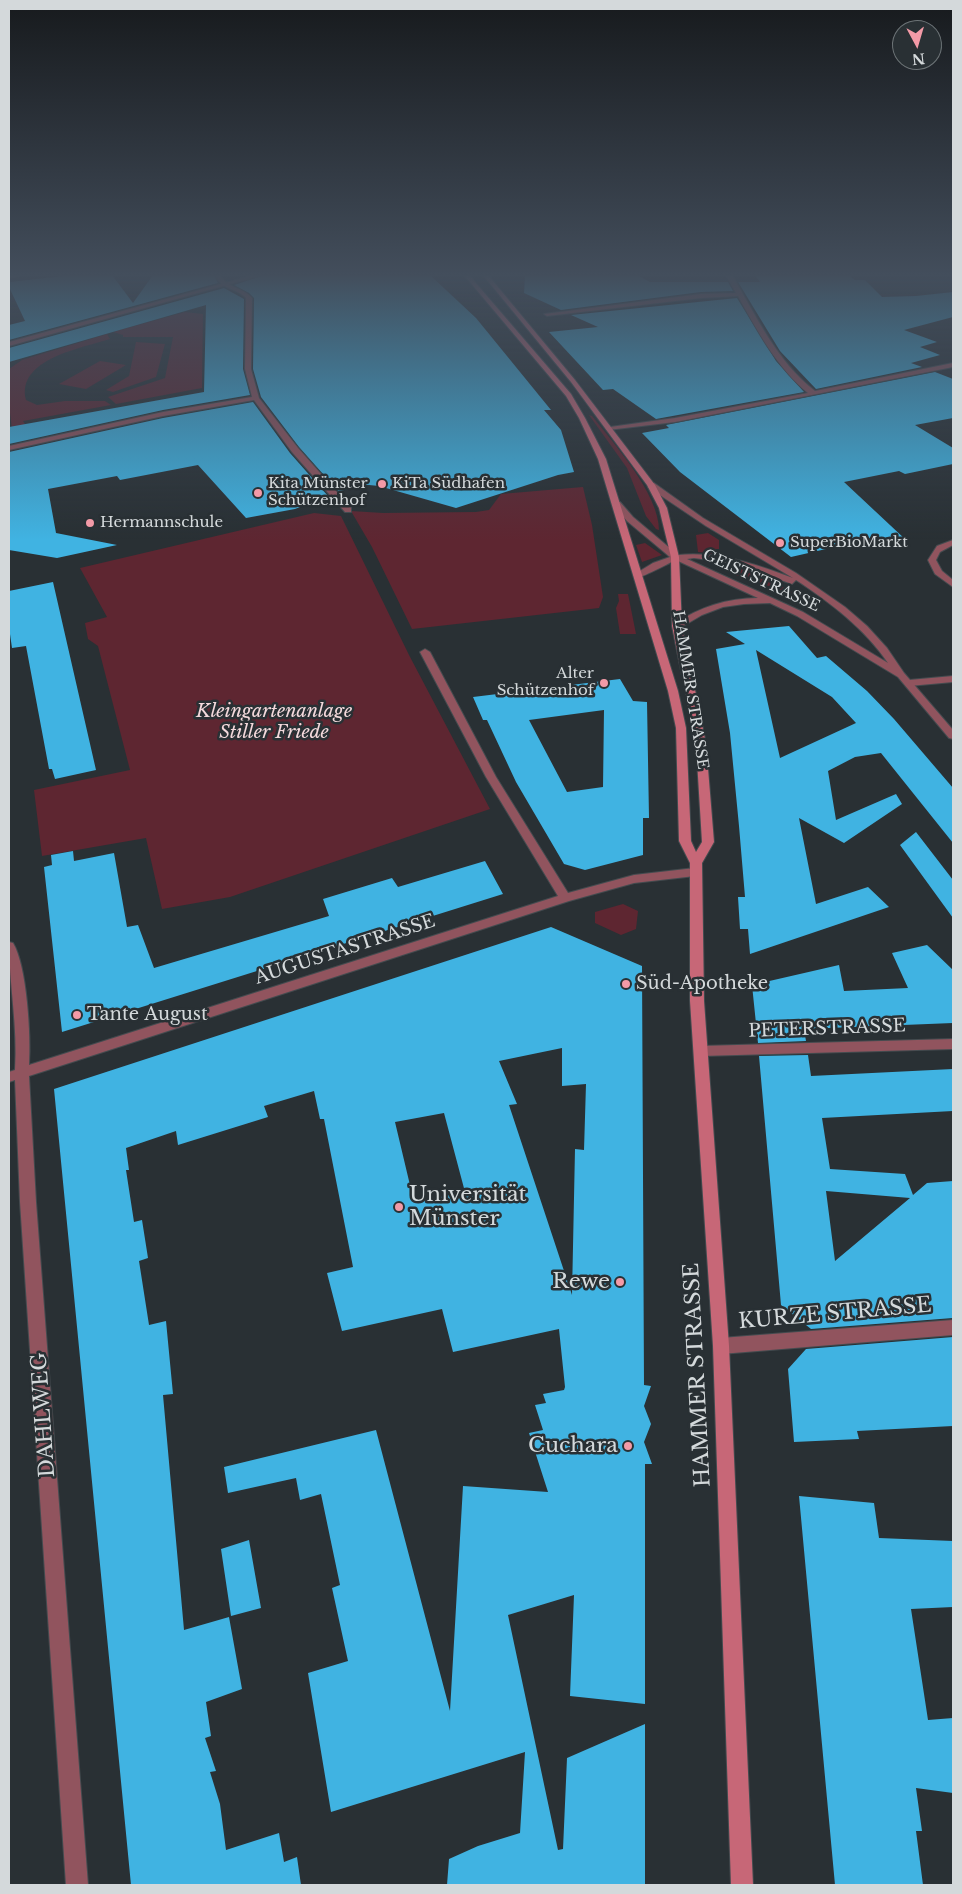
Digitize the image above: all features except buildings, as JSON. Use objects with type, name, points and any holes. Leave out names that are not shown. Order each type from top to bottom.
[{"type":"main road","name":"HAMMER STRASSE","points":[[541,363],[569,396],[596,445],[617,504],[678,708],[682,746],[685,841],[696,867],[697,1001],[721,1346],[742,1885]]},
{"type":"main road","name":"HAMMER STRASSE","points":[[557,363],[652,485],[664,513],[675,557],[677,626],[697,720],[704,779],[708,842],[696,867]]},
{"type":"street","points":[[248,363],[256,398],[295,450],[348,510]]},
{"type":"street","points":[[786,363],[796,379],[814,394]]},
{"type":"street","points":[[610,429],[675,420],[953,365]]},
{"type":"street","points":[[9,448],[89,432],[129,421],[256,398]]},
{"type":"street","name":"GEISTSTRASSE","points":[[652,485],[707,524],[766,558],[864,628],[953,736]]},
{"type":"street","name":"GEISTSTRASSE","points":[[617,504],[630,519],[675,557],[778,602],[901,675]]},
{"type":"street","points":[[953,542],[940,546],[932,560],[938,572],[953,584]]},
{"type":"street","points":[[638,576],[647,569],[675,557],[709,557],[734,561],[813,590]]},
{"type":"street","points":[[677,626],[701,611],[716,605],[741,601],[778,602]]},
{"type":"street","points":[[426,652],[490,777],[564,898]]},
{"type":"street","points":[[909,683],[953,679]]},
{"type":"street","name":"AUGUSTASTRASSE","points":[[15,1075],[564,898],[634,879],[696,867]]},
{"type":"street","name":"DAHLWEG","points":[[9,946],[14,958],[24,1040],[15,1075],[28,1202],[51,1500],[76,1885]]},
{"type":"street","name":"PETERSTRASSE","points":[[701,1051],[953,1044]]},
{"type":"street","name":"KURZE STRASSE","points":[[721,1346],[953,1327]]},
{"type":"green space","points":[[17,363],[44,363],[31,374],[26,386],[26,400],[37,405],[65,401],[105,401],[111,405],[23,421],[31,434],[13,437],[9,405],[9,369]]},
{"type":"green space","points":[[96,363],[126,365],[86,389],[59,384]]},
{"type":"green space","points":[[132,363],[160,363],[156,377],[113,392],[106,390],[129,376]]},
{"type":"green space","points":[[168,363],[202,363],[202,388],[116,404],[108,397],[165,378]]},
{"type":"green space","points":[[589,415],[592,416],[623,455],[644,485],[657,516],[659,530],[656,529],[646,516],[627,468]]},
{"type":"green space","points":[[583,487],[592,525],[603,597],[599,608],[412,629],[372,547],[351,511],[383,513],[476,512],[489,510],[501,494]]},
{"type":"green space","name":"Kleingartenanlage Stiller Friede","points":[[314,513],[341,516],[409,655],[490,809],[230,897],[162,909],[146,838],[42,856],[34,790],[130,770],[98,646],[88,639],[85,623],[107,617],[80,568]]},
{"type":"green space","points":[[708,533],[719,540],[719,549],[716,549],[716,554],[698,552],[696,535]]},
{"type":"green space","points":[[645,543],[662,555],[642,562],[636,545]]},
{"type":"green space","points":[[728,563],[780,585],[819,608],[777,589],[727,572],[725,571]]},
{"type":"green space","points":[[618,594],[628,594],[636,634],[620,634],[616,608],[619,601]]},
{"type":"green space","points":[[623,904],[638,911],[636,929],[621,935],[595,923],[595,912]]},
{"type":"place","name":"KiTa Südhafen","points":[[382,484]]},
{"type":"place","name":"Kita Münster Schützenhof","points":[[258,493]]},
{"type":"place","name":"Hermannschule","points":[[90,523]]},
{"type":"place","name":"SuperBioMarkt","points":[[780,543]]},
{"type":"place","name":"Alter Schützenhof","points":[[604,683]]},
{"type":"place","name":"Süd-Apotheke","points":[[626,984]]},
{"type":"place","name":"Tante August","points":[[77,1015]]},
{"type":"place","name":"Universität Münster","points":[[399,1207]]},
{"type":"place","name":"Rewe","points":[[620,1282]]},
{"type":"place","name":"Cuchara","points":[[628,1446]]}]
